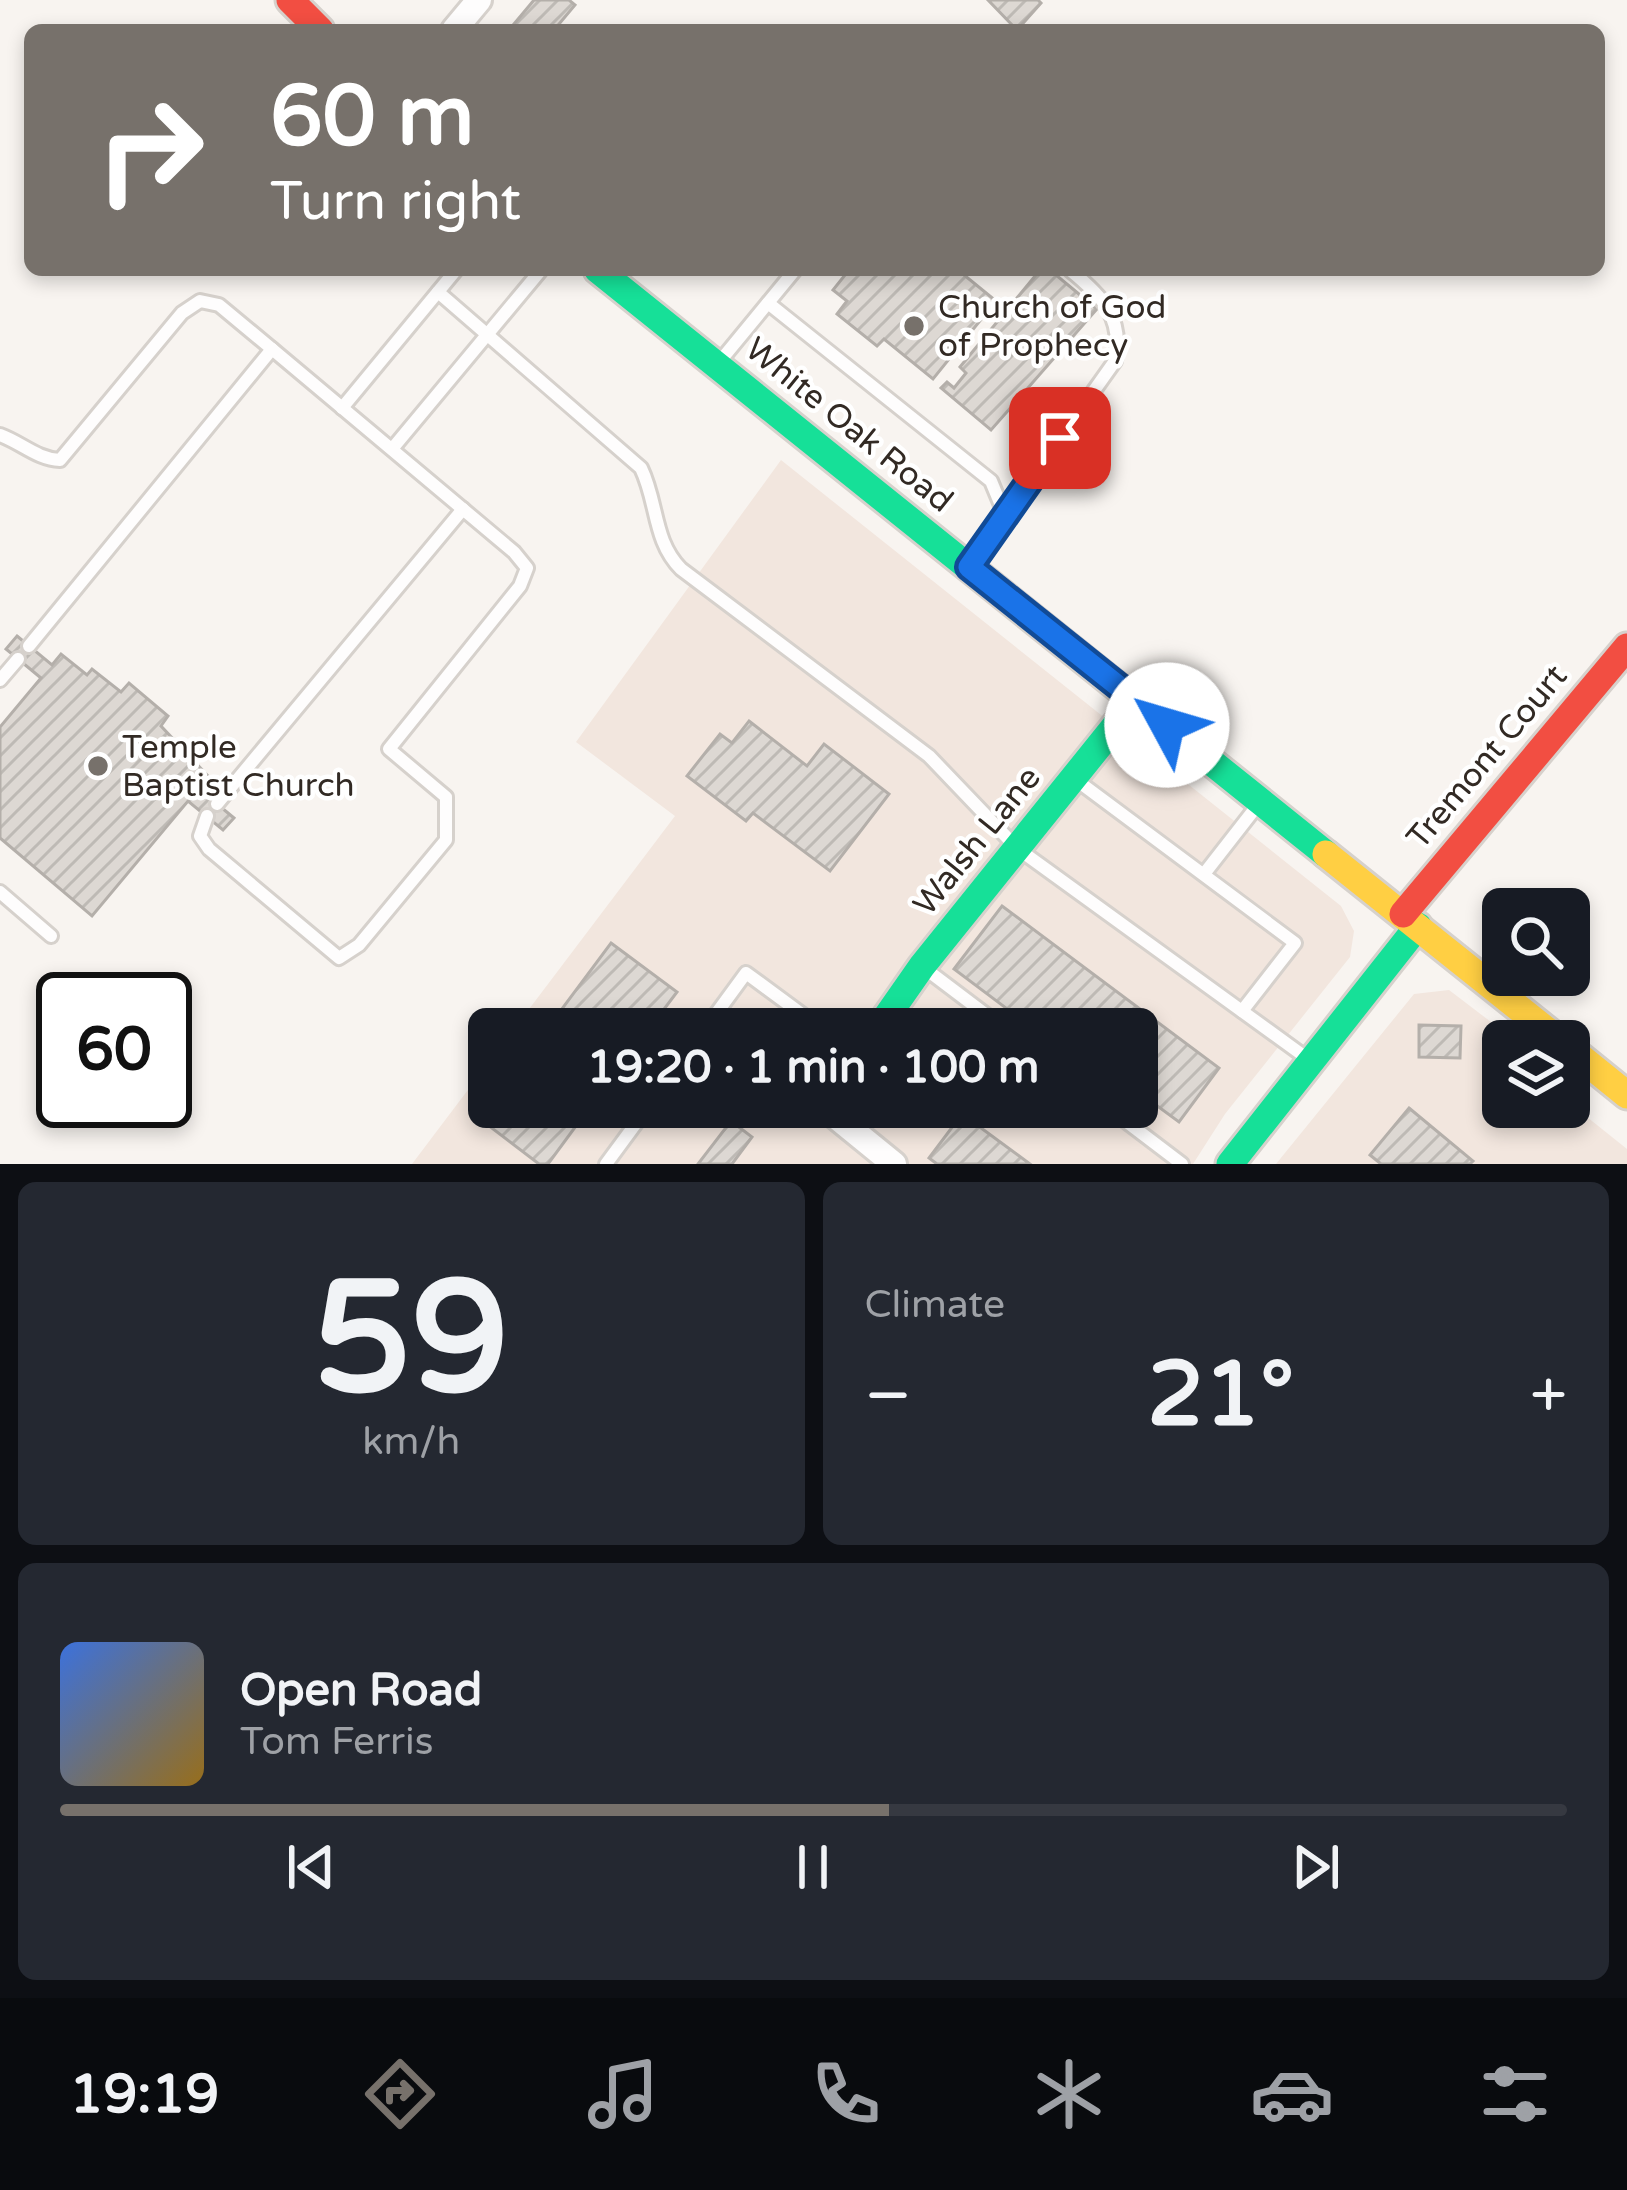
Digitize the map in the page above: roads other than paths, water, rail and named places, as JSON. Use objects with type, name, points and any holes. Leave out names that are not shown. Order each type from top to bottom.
[{"type":"main road","points":[[292,0],[314,24]]},
{"type":"main road","name":"White Oak Road","points":[[605,276],[1534,1020]]},
{"type":"main road","name":"Tremont Court","points":[[1230,1164],[1410,920],[1627,647]]},
{"type":"main road","name":"Walsh Lane","points":[[893,1008],[1136,700]]},
{"type":"main road","points":[[1590,1065],[1627,1095]]},
{"type":"street","points":[[459,24],[479,0]]},
{"type":"street","points":[[849,1128],[893,1164]]},
{"type":"lane","points":[[342,408],[451,276]]},
{"type":"lane","points":[[392,449],[536,276]]},
{"type":"lane","points":[[716,365],[790,276]]},
{"type":"lane","points":[[969,567],[1115,361],[1119,342],[1108,304],[1077,276]]},
{"type":"lane","points":[[438,292],[641,468],[654,496],[664,552],[681,569],[929,756],[1017,848],[1308,1058]]},
{"type":"lane","points":[[0,435],[22,442],[43,459],[60,460],[182,313],[200,301],[219,305],[527,568],[520,586],[389,749],[446,796],[446,840],[359,945],[339,958],[209,849],[200,836],[207,816]]},
{"type":"lane","points":[[768,303],[992,481],[1005,515]]},
{"type":"lane","points":[[29,646],[272,350]]},
{"type":"lane","points":[[218,804],[463,509]]},
{"type":"lane","points":[[0,680],[18,658]]},
{"type":"lane","points":[[1074,778],[1295,943],[1242,1010]]},
{"type":"lane","points":[[1204,874],[1262,800]]},
{"type":"lane","points":[[0,892],[51,936]]},
{"type":"lane","points":[[922,966],[977,1008]]},
{"type":"lane","points":[[720,1008],[746,973],[794,1008]]},
{"type":"lane","points":[[606,1164],[633,1128]]},
{"type":"lane","points":[[1135,1128],[1182,1164]]},
{"type":"place","name":"Church of God of Prophecy","points":[[914,326]]},
{"type":"place","name":"Temple Baptist Church","points":[[98,766]]}]
